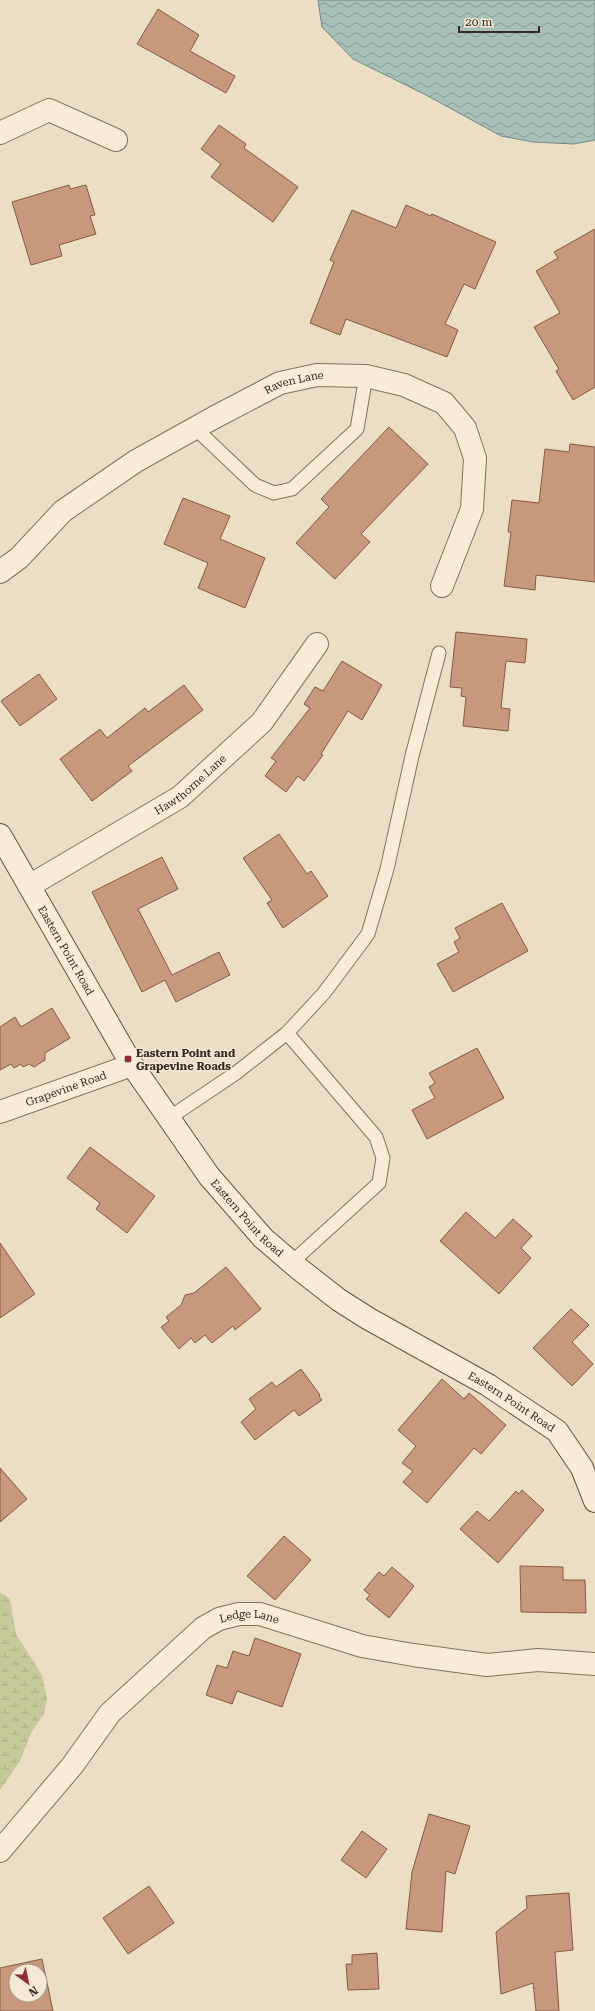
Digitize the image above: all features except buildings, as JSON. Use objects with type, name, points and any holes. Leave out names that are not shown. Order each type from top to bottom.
[{"type":"street","points":[[0,133],[49,110],[116,140]]},
{"type":"street","name":"Raven Lane","points":[[0,572],[19,558],[64,511],[136,461],[195,428],[280,383],[317,375],[366,376],[404,385],[444,403],[465,428],[475,458],[472,509],[442,586]]},
{"type":"street","name":"Hawthorne Lane","points":[[29,886],[180,797],[262,722],[317,644]]},
{"type":"street","name":"Eastern Point Road","points":[[0,834],[132,1065],[209,1176],[263,1238],[291,1263],[339,1300],[488,1385],[557,1431],[593,1487]]},
{"type":"street","name":"Grapevine Road","points":[[0,1112],[132,1065]]},
{"type":"street","name":"Ledge Lane","points":[[0,1851],[72,1766],[110,1712],[203,1628],[219,1619],[239,1614],[260,1614],[362,1646],[487,1665],[538,1660],[595,1664]]},
{"type":"lane","points":[[195,428],[255,485],[274,493],[292,489],[357,429],[366,376]]},
{"type":"lane","points":[[168,1118],[236,1073],[287,1033],[324,992],[368,934],[387,869],[412,756],[439,653]]},
{"type":"lane","points":[[287,1033],[376,1137],[383,1158],[379,1183],[291,1263]]},
{"type":"green space","points":[[0,1592],[10,1599],[16,1634],[42,1675],[47,1699],[44,1714],[31,1733],[20,1761],[0,1790]]},
{"type":"water","points":[[318,0],[595,0],[595,140],[574,144],[533,142],[501,136],[426,95],[353,59],[322,27]]},
{"type":"place","name":"Eastern Point and Grapevine Roads","points":[[128,1059]]}]
